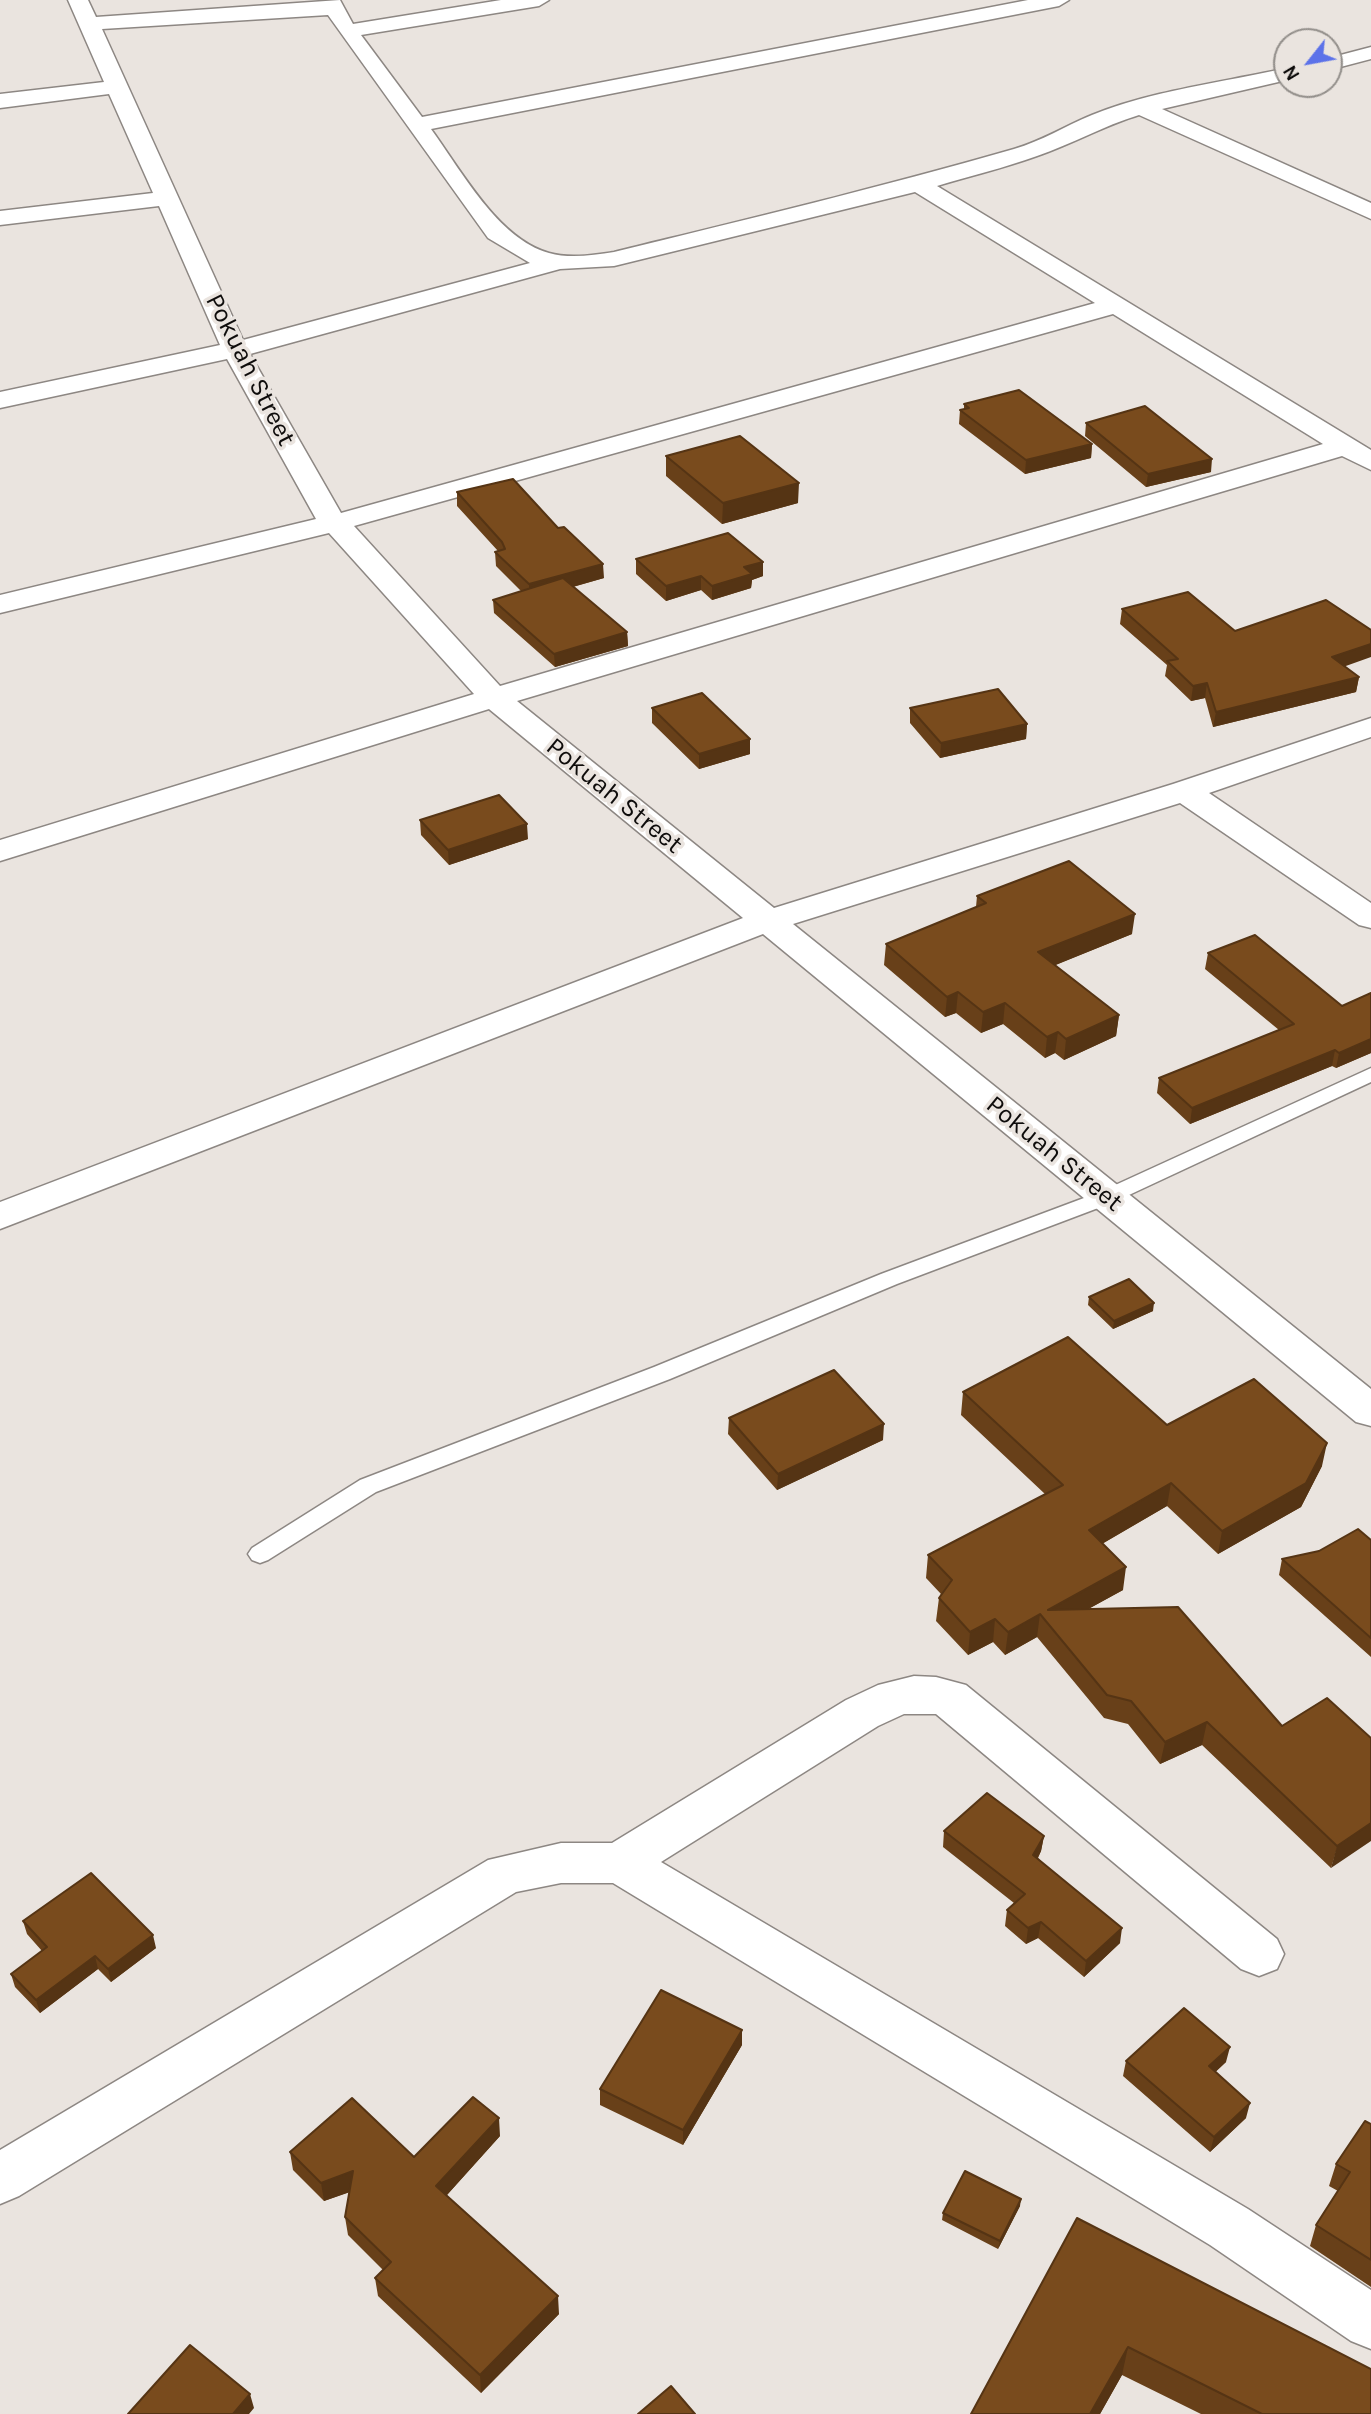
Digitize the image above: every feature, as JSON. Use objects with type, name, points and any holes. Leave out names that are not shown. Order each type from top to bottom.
[{"type":"street","points":[[346,30],[539,0]]},
{"type":"street","points":[[417,125],[1059,0]]},
{"type":"street","points":[[83,12],[333,4],[346,30],[496,233],[519,252],[556,263],[582,264],[614,259],[918,184],[1028,152],[1070,136],[1099,120],[1140,107],[1273,77]]},
{"type":"street","name":"Pokuah Street","points":[[83,12],[235,350],[335,523],[494,698],[1371,1411]]},
{"type":"street","points":[[1343,60],[1371,53]]},
{"type":"street","points":[[0,101],[117,87]]},
{"type":"street","points":[[1140,107],[1370,210]]},
{"type":"street","points":[[918,184],[1371,461]]},
{"type":"street","points":[[0,218],[167,198]]},
{"type":"street","points":[[0,400],[235,350],[556,263]]},
{"type":"street","points":[[0,604],[335,523],[1114,306]]},
{"type":"street","points":[[0,851],[494,698],[1345,446]]},
{"type":"street","points":[[0,1216],[767,921],[1184,791],[1371,727]]},
{"type":"street","points":[[1184,791],[1371,918]]},
{"type":"street","points":[[619,1863],[896,1694],[924,1693],[950,1698],[1259,1954]]},
{"type":"street","points":[[0,2179],[505,1874],[561,1863],[619,1863],[665,1887],[1230,2227],[1371,2322]]},
{"type":"lane","points":[[260,1554],[368,1486],[662,1373],[889,1279],[1107,1197],[1371,1074]]},
{"type":"building","points":[[1019,390],[1092,444],[1026,460],[960,410],[969,408],[964,404]]},
{"type":"building","points":[[1145,406],[1212,459],[1148,474],[1086,423]]},
{"type":"building","points":[[740,436],[799,483],[723,503],[666,456]]},
{"type":"building","points":[[513,479],[558,528],[564,527],[603,564],[529,584],[495,552],[505,549],[502,542],[457,492]]},
{"type":"building","points":[[728,533],[763,562],[744,567],[752,574],[712,586],[701,576],[666,586],[636,559]]},
{"type":"building","points":[[563,578],[627,632],[554,654],[493,600]]},
{"type":"building","points":[[1188,592],[1235,631],[1326,600],[1371,630],[1371,644],[1332,657],[1359,677],[1216,712],[1207,683],[1193,686],[1167,661],[1178,659],[1122,609]]},
{"type":"building","points":[[998,689],[1027,724],[941,743],[910,708]]},
{"type":"building","points":[[702,693],[750,739],[699,754],[652,708]]},
{"type":"building","points":[[499,795],[527,824],[448,850],[420,820]]},
{"type":"building","points":[[1069,861],[1135,914],[1038,952],[1119,1015],[1066,1039],[1058,1032],[1047,1037],[1005,1003],[983,1012],[958,992],[947,997],[886,944],[986,903],[977,896]]},
{"type":"building","points":[[1255,935],[1342,1006],[1371,993],[1371,1039],[1339,1053],[1335,1050],[1192,1108],[1159,1078],[1294,1024],[1208,953]]},
{"type":"building","points":[[1129,1279],[1154,1303],[1114,1321],[1089,1297]]},
{"type":"building","points":[[1068,1337],[1167,1425],[1254,1379],[1327,1443],[1306,1483],[1222,1531],[1171,1483],[1089,1530],[1126,1567],[1048,1610],[1178,1607],[1282,1726],[1327,1698],[1371,1738],[1371,1823],[1337,1846],[1207,1722],[1165,1742],[1131,1701],[1107,1695],[1040,1614],[1008,1632],[995,1619],[970,1632],[939,1598],[952,1580],[928,1555],[1063,1485],[963,1392]]},
{"type":"building","points":[[834,1370],[884,1424],[778,1474],[729,1418]]},
{"type":"building","points":[[1358,1529],[1371,1540],[1371,1638],[1282,1559],[1319,1551]]},
{"type":"building","points":[[987,1793],[1044,1836],[1033,1855],[1122,1928],[1086,1961],[1041,1922],[1028,1928],[1007,1910],[1025,1894],[944,1831]]},
{"type":"building","points":[[91,1873],[153,1935],[108,1969],[95,1956],[36,2000],[11,1974],[47,1947],[23,1921]]},
{"type":"building","points":[[661,1990],[742,2030],[683,2130],[600,2089]]},
{"type":"building","points":[[1184,2008],[1230,2047],[1209,2066],[1250,2103],[1214,2137],[1126,2061]]},
{"type":"building","points":[[473,2097],[499,2118],[436,2186],[558,2296],[480,2375],[375,2278],[391,2262],[345,2217],[353,2171],[321,2183],[290,2152],[352,2098],[414,2157]]},
{"type":"building","points":[[1365,2121],[1371,2124],[1371,2260],[1316,2225],[1350,2172],[1336,2164]]},
{"type":"building","points":[[965,2171],[1021,2199],[1000,2241],[943,2213]]},
{"type":"building","points":[[1077,2218],[1371,2369],[1371,2414],[1262,2414],[1128,2347],[1090,2414],[971,2414]]},
{"type":"building","points":[[190,2345],[250,2394],[233,2414],[128,2414]]},
{"type":"building","points":[[671,2386],[695,2414],[638,2414]]}]
